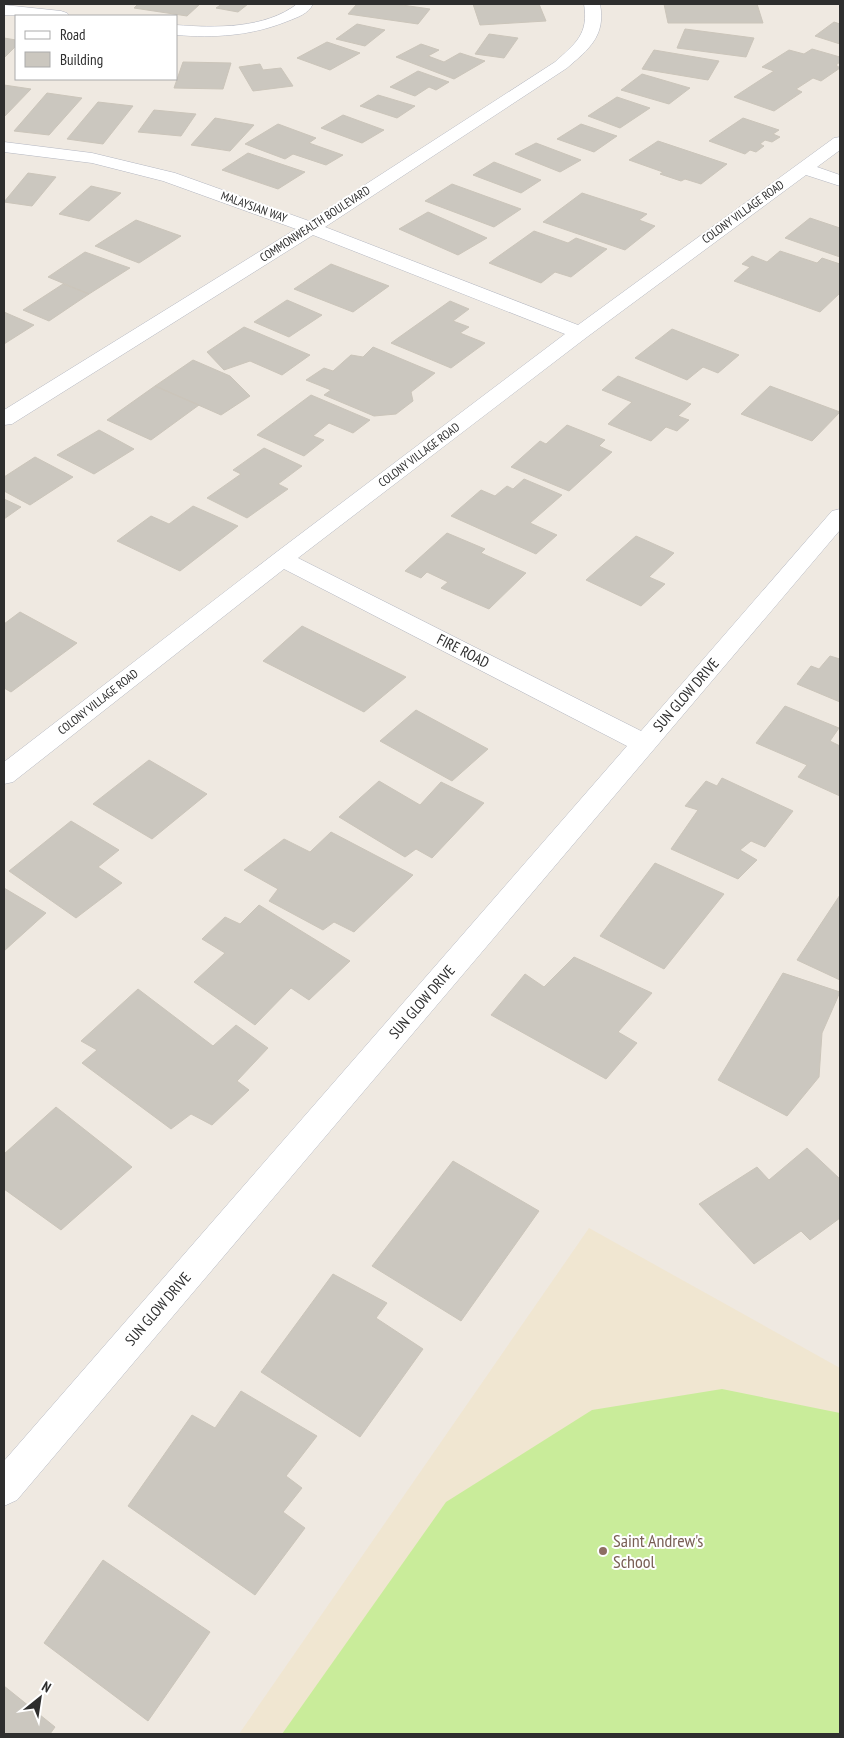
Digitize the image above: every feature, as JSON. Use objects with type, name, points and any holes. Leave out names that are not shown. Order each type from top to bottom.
[{"type":"street","points":[[178,30],[200,33],[244,31],[283,19],[303,8],[305,4]]},
{"type":"street","name":"COMMONWEALTH BOULEVARD","points":[[4,419],[311,228],[561,65],[587,42],[596,22],[592,4]]},
{"type":"street","points":[[4,10],[51,15]]},
{"type":"street","name":"COLONY VILLAGE ROAD","points":[[4,775],[282,559],[580,333],[840,142]]},
{"type":"street","name":"MALAYSIAN WAY","points":[[4,148],[92,158],[169,177],[311,228],[580,333]]},
{"type":"street","points":[[803,168],[840,181]]},
{"type":"street","name":"SUN GLOW DRIVE","points":[[4,1488],[840,516]]},
{"type":"street","name":"FIRE ROAD","points":[[282,559],[644,744]]},
{"type":"shaded area","name":"Saint Andrew's School","points":[[589,1228],[840,1368],[840,1734],[239,1734]]},
{"type":"green space","name":"Saint Andrew's School","points":[[722,1389],[840,1413],[840,1734],[282,1734],[446,1502],[592,1410]]},
{"type":"building","points":[[138,4],[200,4],[187,16],[134,8]]},
{"type":"building","points":[[222,4],[248,4],[238,12],[216,8]]},
{"type":"building","points":[[357,4],[395,4],[430,9],[418,24],[348,14]]},
{"type":"building","points":[[473,4],[539,4],[546,21],[480,25]]},
{"type":"building","points":[[664,4],[757,4],[763,23],[668,23]]},
{"type":"building","points":[[834,22],[840,24],[840,44],[815,36]]},
{"type":"building","points":[[357,24],[385,30],[365,46],[336,39]]},
{"type":"building","points":[[685,29],[754,38],[746,57],[677,48]]},
{"type":"building","points":[[489,34],[518,38],[504,58],[475,54]]},
{"type":"building","points":[[4,38],[15,40],[15,47],[4,58]]},
{"type":"building","points":[[327,42],[360,53],[330,70],[297,58]]},
{"type":"building","points":[[421,44],[439,50],[428,56],[444,62],[460,53],[485,61],[454,79],[396,57]]},
{"type":"building","points":[[812,49],[840,57],[840,62],[836,65],[840,68],[821,81],[813,78],[796,89],[802,92],[774,111],[734,97],[774,71],[762,67],[789,50],[804,54]]},
{"type":"building","points":[[654,50],[719,61],[708,80],[642,69]]},
{"type":"building","points":[[183,62],[231,63],[223,89],[174,88]]},
{"type":"building","points":[[260,64],[263,70],[281,68],[293,86],[253,91],[239,67]]},
{"type":"building","points":[[418,71],[449,82],[436,90],[429,87],[415,96],[390,87]]},
{"type":"building","points":[[642,74],[690,88],[669,104],[621,90]]},
{"type":"building","points":[[4,85],[31,89],[4,117]]},
{"type":"building","points":[[47,93],[82,98],[49,135],[14,131]]},
{"type":"building","points":[[378,95],[415,106],[397,118],[360,106]]},
{"type":"building","points":[[617,97],[650,108],[620,128],[588,116]]},
{"type":"building","points":[[98,102],[133,106],[103,144],[67,139]]},
{"type":"building","points":[[154,110],[196,114],[181,136],[138,132]]},
{"type":"building","points":[[343,115],[384,130],[362,143],[321,128]]},
{"type":"building","points":[[215,118],[254,125],[230,151],[191,145]]},
{"type":"building","points":[[743,118],[779,130],[773,134],[780,137],[772,142],[765,140],[760,144],[764,146],[756,152],[750,150],[745,154],[709,141]]},
{"type":"building","points":[[278,124],[316,138],[309,143],[343,155],[326,165],[293,154],[285,159],[245,144]]},
{"type":"building","points":[[581,124],[617,136],[594,152],[557,139]]},
{"type":"building","points":[[658,141],[727,164],[701,184],[685,179],[681,181],[660,174],[663,172],[629,160]]},
{"type":"building","points":[[536,143],[581,160],[560,172],[515,154]]},
{"type":"building","points":[[248,153],[305,172],[278,189],[222,170]]},
{"type":"building","points":[[494,162],[541,180],[521,193],[473,175]]},
{"type":"building","points":[[28,173],[56,177],[32,206],[4,202]]},
{"type":"building","points":[[452,184],[521,209],[494,227],[425,201]]},
{"type":"building","points":[[91,186],[121,193],[89,221],[59,214]]},
{"type":"building","points":[[582,193],[647,214],[639,220],[655,226],[625,250],[543,222]]},
{"type":"building","points":[[428,212],[487,238],[458,255],[399,229]]},
{"type":"building","points":[[810,218],[840,228],[840,257],[785,238]]},
{"type":"building","points":[[136,220],[181,236],[139,263],[95,246]]},
{"type":"building","points":[[534,231],[568,243],[576,238],[607,249],[571,277],[555,272],[541,283],[489,263]]},
{"type":"building","points":[[780,251],[817,263],[822,258],[840,264],[840,293],[820,312],[734,281],[750,267],[742,264],[752,256],[767,262]]},
{"type":"building","points":[[85,252],[130,268],[89,294],[48,277]]},
{"type":"building","points":[[331,264],[389,286],[353,312],[294,289]]},
{"type":"building","points":[[63,284],[89,294],[49,321],[23,310]]},
{"type":"building","points":[[287,300],[322,315],[289,337],[254,322]]},
{"type":"building","points":[[450,301],[469,309],[453,321],[469,327],[460,333],[485,343],[451,368],[391,343]]},
{"type":"building","points":[[4,312],[34,325],[4,344]]},
{"type":"building","points":[[244,327],[310,355],[282,375],[250,361],[224,370],[207,352]]},
{"type":"building","points":[[672,329],[739,355],[718,373],[703,367],[687,380],[635,358]]},
{"type":"building","points":[[373,347],[435,373],[411,392],[413,401],[396,414],[374,416],[324,395],[331,390],[306,380],[324,368],[333,371],[351,355],[363,357]]},
{"type":"building","points":[[193,360],[230,376],[250,396],[221,415],[155,386]]},
{"type":"building","points":[[618,376],[691,404],[678,416],[689,420],[677,431],[666,427],[651,441],[608,424],[632,402],[602,390]]},
{"type":"building","points":[[155,386],[199,405],[151,440],[107,420]]},
{"type":"building","points":[[770,386],[840,412],[812,441],[741,414]]},
{"type":"building","points":[[311,395],[370,420],[353,433],[329,423],[313,436],[324,440],[304,456],[257,435]]},
{"type":"building","points":[[567,425],[605,440],[599,446],[612,452],[569,491],[511,467],[540,441],[546,444]]},
{"type":"building","points":[[99,430],[134,449],[94,474],[57,455]]},
{"type":"building","points":[[264,448],[302,466],[278,484],[288,489],[247,518],[207,498],[241,474],[233,470]]},
{"type":"building","points":[[35,457],[73,477],[30,505],[4,491],[4,477]]},
{"type":"building","points":[[524,479],[562,495],[530,523],[557,535],[536,554],[451,516],[481,490],[495,496],[507,486],[513,489]]},
{"type":"building","points":[[4,499],[21,507],[4,519]]},
{"type":"building","points":[[193,506],[238,526],[180,571],[117,541],[151,516],[169,524]]},
{"type":"building","points":[[447,533],[485,549],[481,553],[526,573],[489,609],[441,588],[448,582],[427,572],[421,578],[405,571]]},
{"type":"building","points":[[636,536],[674,553],[649,577],[665,584],[641,606],[586,580]]},
{"type":"building","points":[[20,612],[77,643],[11,692],[4,688],[4,624]]},
{"type":"building","points":[[302,626],[406,677],[364,712],[263,661]]},
{"type":"building","points":[[830,656],[840,659],[840,702],[797,684],[811,666],[819,669]]},
{"type":"building","points":[[785,706],[839,728],[830,741],[840,746],[840,796],[798,777],[807,765],[756,743]]},
{"type":"building","points":[[416,710],[488,749],[452,781],[380,741]]},
{"type":"building","points":[[149,760],[207,794],[152,839],[93,804]]},
{"type":"building","points":[[722,778],[793,811],[765,847],[751,841],[740,850],[757,860],[738,879],[671,849],[698,810],[685,806],[706,781],[717,786]]},
{"type":"building","points":[[379,781],[420,805],[441,782],[484,803],[432,858],[416,849],[405,857],[339,817]]},
{"type":"building","points":[[71,821],[119,850],[98,867],[122,883],[76,918],[9,871]]},
{"type":"building","points":[[331,832],[413,875],[354,932],[334,922],[323,930],[269,901],[278,889],[244,870],[284,839],[310,852]]},
{"type":"building","points":[[655,863],[724,894],[664,969],[600,936]]},
{"type":"building","points":[[4,888],[46,913],[4,951]]},
{"type":"building","points":[[840,895],[840,980],[797,960]]},
{"type":"building","points":[[259,905],[350,961],[309,1000],[291,988],[255,1025],[194,982],[225,953],[202,939],[225,917],[240,924]]},
{"type":"building","points":[[574,957],[652,993],[618,1032],[637,1043],[606,1079],[491,1015],[525,974],[544,987]]},
{"type":"building","points":[[783,973],[840,992],[822,1033],[819,1077],[787,1116],[718,1080]]},
{"type":"building","points":[[138,989],[213,1046],[236,1025],[268,1048],[237,1081],[249,1090],[212,1125],[191,1114],[171,1129],[82,1063],[97,1050],[81,1041]]},
{"type":"building","points":[[56,1107],[132,1167],[61,1230],[4,1189],[4,1154]]},
{"type":"building","points":[[807,1148],[840,1179],[840,1218],[810,1240],[801,1231],[754,1264],[699,1204],[757,1167],[769,1180]]},
{"type":"building","points":[[453,1161],[539,1211],[461,1321],[372,1266]]},
{"type":"building","points":[[333,1274],[387,1303],[376,1318],[423,1349],[360,1437],[261,1372]]},
{"type":"building","points":[[241,1391],[317,1436],[286,1476],[302,1488],[283,1512],[305,1528],[255,1595],[128,1506],[192,1415],[215,1428]]},
{"type":"building","points":[[103,1560],[210,1632],[148,1721],[44,1643]]},
{"type":"building","points":[[4,1686],[55,1727],[50,1734],[4,1734]]},
{"type":"place","name":"Saint Andrew's School","points":[[603,1551]]}]
